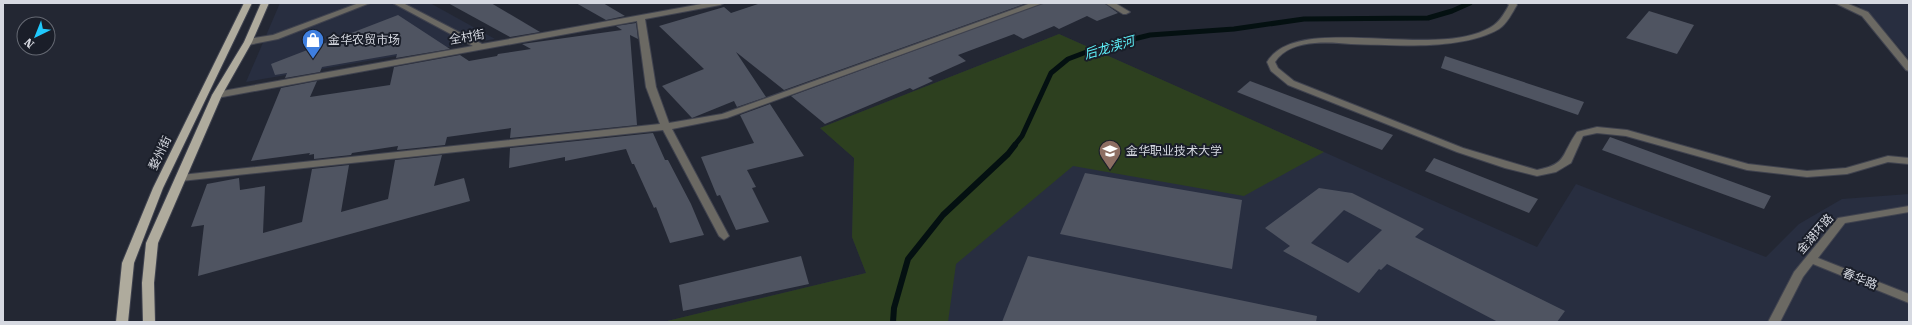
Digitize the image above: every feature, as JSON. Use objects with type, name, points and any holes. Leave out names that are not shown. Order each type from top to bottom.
[{"type":"main road","name":"婺州街","points":[[122,322],[128,263],[158,188],[248,3]]},
{"type":"main road","points":[[149,322],[148,284],[152,243],[217,95],[248,42],[265,3]]},
{"type":"street","points":[[248,42],[275,37],[366,3]]},
{"type":"street","points":[[397,3],[482,47]]},
{"type":"street","name":"全村街","points":[[217,95],[720,3]]},
{"type":"street","points":[[181,178],[666,127],[724,116],[1039,3]]},
{"type":"street","points":[[1109,3],[1126,12]]},
{"type":"street","points":[[1511,3],[1513,5],[1496,27],[1476,36],[1440,42],[1315,40],[1295,43],[1274,55],[1271,62],[1274,70],[1291,83],[1460,150],[1537,173],[1552,170],[1567,160],[1574,143],[1580,134],[1597,130],[1628,133],[1747,167],[1807,174],[1847,171],[1888,159],[1909,161]]},
{"type":"street","points":[[1839,3],[1865,14],[1909,68]]},
{"type":"street","points":[[641,18],[651,87],[666,127],[724,236]]},
{"type":"street","name":"金湖环路","points":[[1774,322],[1798,275],[1842,220],[1909,209]]},
{"type":"street","name":"春华路","points":[[1811,259],[1909,299]]},
{"type":"shaded area","name":"金华农贸市场","points":[[280,3],[430,3],[495,39],[246,82]]},
{"type":"shaded area","points":[[1855,3],[1901,3],[1909,5],[1909,59],[1872,16]]},
{"type":"shaded area","name":"金华职业技术大学","points":[[1059,34],[1537,247],[1576,184],[1766,257],[1799,224],[1842,199],[1909,194],[1909,322],[663,322],[866,273],[852,237],[854,158],[820,128]]},
{"type":"green space","points":[[1059,34],[1324,152],[1244,196],[1073,166],[956,264],[948,322],[663,322],[866,273],[852,237],[854,158],[820,128]]},
{"type":"building","points":[[448,3],[491,3],[540,32],[510,37]]},
{"type":"building","points":[[576,3],[603,3],[625,16],[606,20]]},
{"type":"building","points":[[761,3],[1027,3],[784,90],[736,52],[766,97],[737,107],[734,101],[692,118],[662,86],[704,69],[659,26],[724,7],[731,13]]},
{"type":"building","points":[[1044,3],[1104,3],[1118,13],[1097,21],[1087,16],[1059,29],[1054,26],[1023,39],[1014,34],[958,55],[966,61],[928,78],[933,81],[913,90],[910,88],[825,124],[791,96]]},
{"type":"building","points":[[1649,11],[1694,25],[1677,54],[1626,38]]},
{"type":"building","points":[[398,15],[450,49],[396,58],[397,54],[322,67],[320,72],[285,78],[287,73],[275,75],[271,64]]},
{"type":"building","points":[[636,23],[638,39],[630,35],[637,125],[510,138],[511,128],[447,137],[445,145],[397,150],[398,146],[352,153],[351,155],[314,159],[314,154],[309,155],[310,153],[251,161],[281,88],[317,81],[310,97],[390,85],[394,67],[460,55],[469,61],[497,56],[498,54],[531,49],[522,44],[622,30],[616,26]]},
{"type":"building","points":[[1445,56],[1584,102],[1578,115],[1441,68]]},
{"type":"building","points":[[1250,81],[1393,135],[1382,150],[1237,92]]},
{"type":"building","points":[[770,104],[804,156],[747,170],[756,187],[752,188],[769,222],[736,230],[720,195],[717,196],[701,157],[754,143],[740,115]]},
{"type":"building","points":[[653,133],[665,160],[668,160],[691,204],[704,235],[670,243],[656,207],[654,208],[626,149],[565,161],[565,157],[509,168],[510,148]]},
{"type":"building","points":[[1610,137],[1771,196],[1764,209],[1602,150]]},
{"type":"building","points":[[442,155],[434,186],[464,178],[470,201],[198,276],[204,225],[191,227],[207,184],[239,178],[240,190],[265,186],[263,233],[302,222],[312,169],[349,165],[341,212],[388,199],[395,160]]},
{"type":"building","points":[[1434,158],[1538,199],[1529,213],[1425,171]]},
{"type":"building","points":[[1085,173],[1242,200],[1232,269],[1060,234]]},
{"type":"building","points":[[1319,188],[1352,193],[1424,229],[1415,237],[1565,311],[1557,322],[1498,322],[1387,264],[1381,270],[1379,269],[1359,293],[1283,251],[1290,246],[1265,228]],"holes":[[[1344,210],[1382,230],[1348,263],[1311,243]]]},
{"type":"building","points":[[801,256],[809,284],[683,311],[679,285]]},
{"type":"building","points":[[1028,256],[1317,316],[1316,322],[1002,322]]},
{"type":"waterway","name":"后龙渎河","points":[[1014,146],[1022,136],[1051,73],[1068,59],[1097,48],[1150,35],[1234,29],[1304,19],[1428,18],[1452,11],[1470,3]]},
{"type":"waterway","name":"后龙渎河","points":[[893,322],[894,308],[908,259],[943,215],[1008,154],[1015,145]]},
{"type":"place","name":"金华农贸市场","points":[[313,60]]},
{"type":"place","name":"金华职业技术大学","points":[[1110,170]]}]
